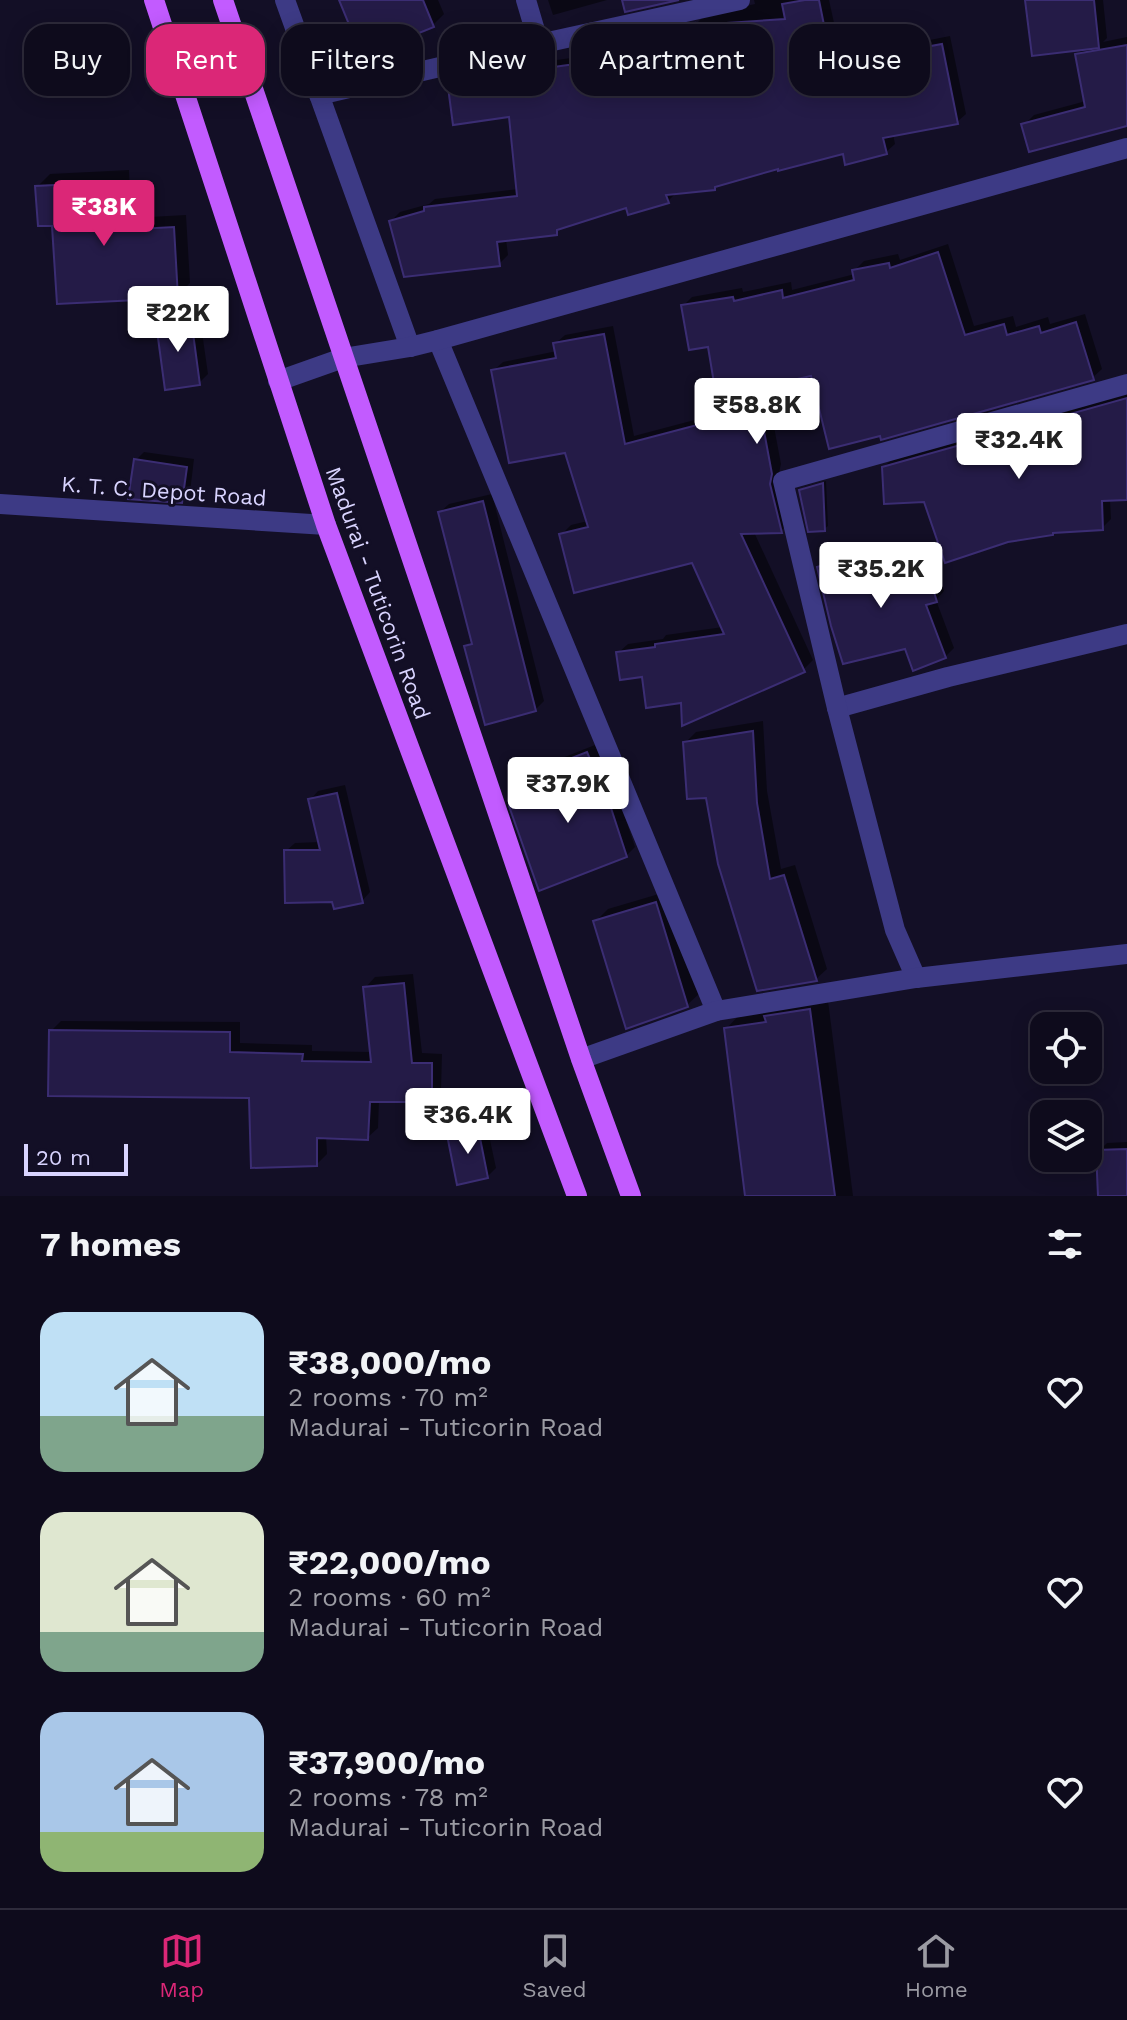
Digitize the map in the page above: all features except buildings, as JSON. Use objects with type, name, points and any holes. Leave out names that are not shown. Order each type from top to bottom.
[{"type":"main road","name":"Madurai - Tuticorin Road","points":[[154,0],[326,525],[577,1196]]},
{"type":"main road","name":"Madurai - Tuticorin Road","points":[[223,0],[581,1059],[631,1196]]},
{"type":"street","points":[[285,0],[294,24]]},
{"type":"street","points":[[526,0],[533,24]]},
{"type":"street","points":[[555,40],[740,0]]},
{"type":"street","points":[[319,96],[410,347]]},
{"type":"street","points":[[278,381],[343,358],[438,340],[1127,148]]},
{"type":"street","points":[[438,340],[716,1011]]},
{"type":"street","points":[[916,978],[895,930],[837,708],[783,481],[1127,384]]},
{"type":"street","name":"K. T. C. Depot Road","points":[[0,504],[326,525]]},
{"type":"street","points":[[837,708],[948,677],[1127,634]]},
{"type":"street","points":[[581,1059],[716,1011],[916,978],[1127,954]]}]
